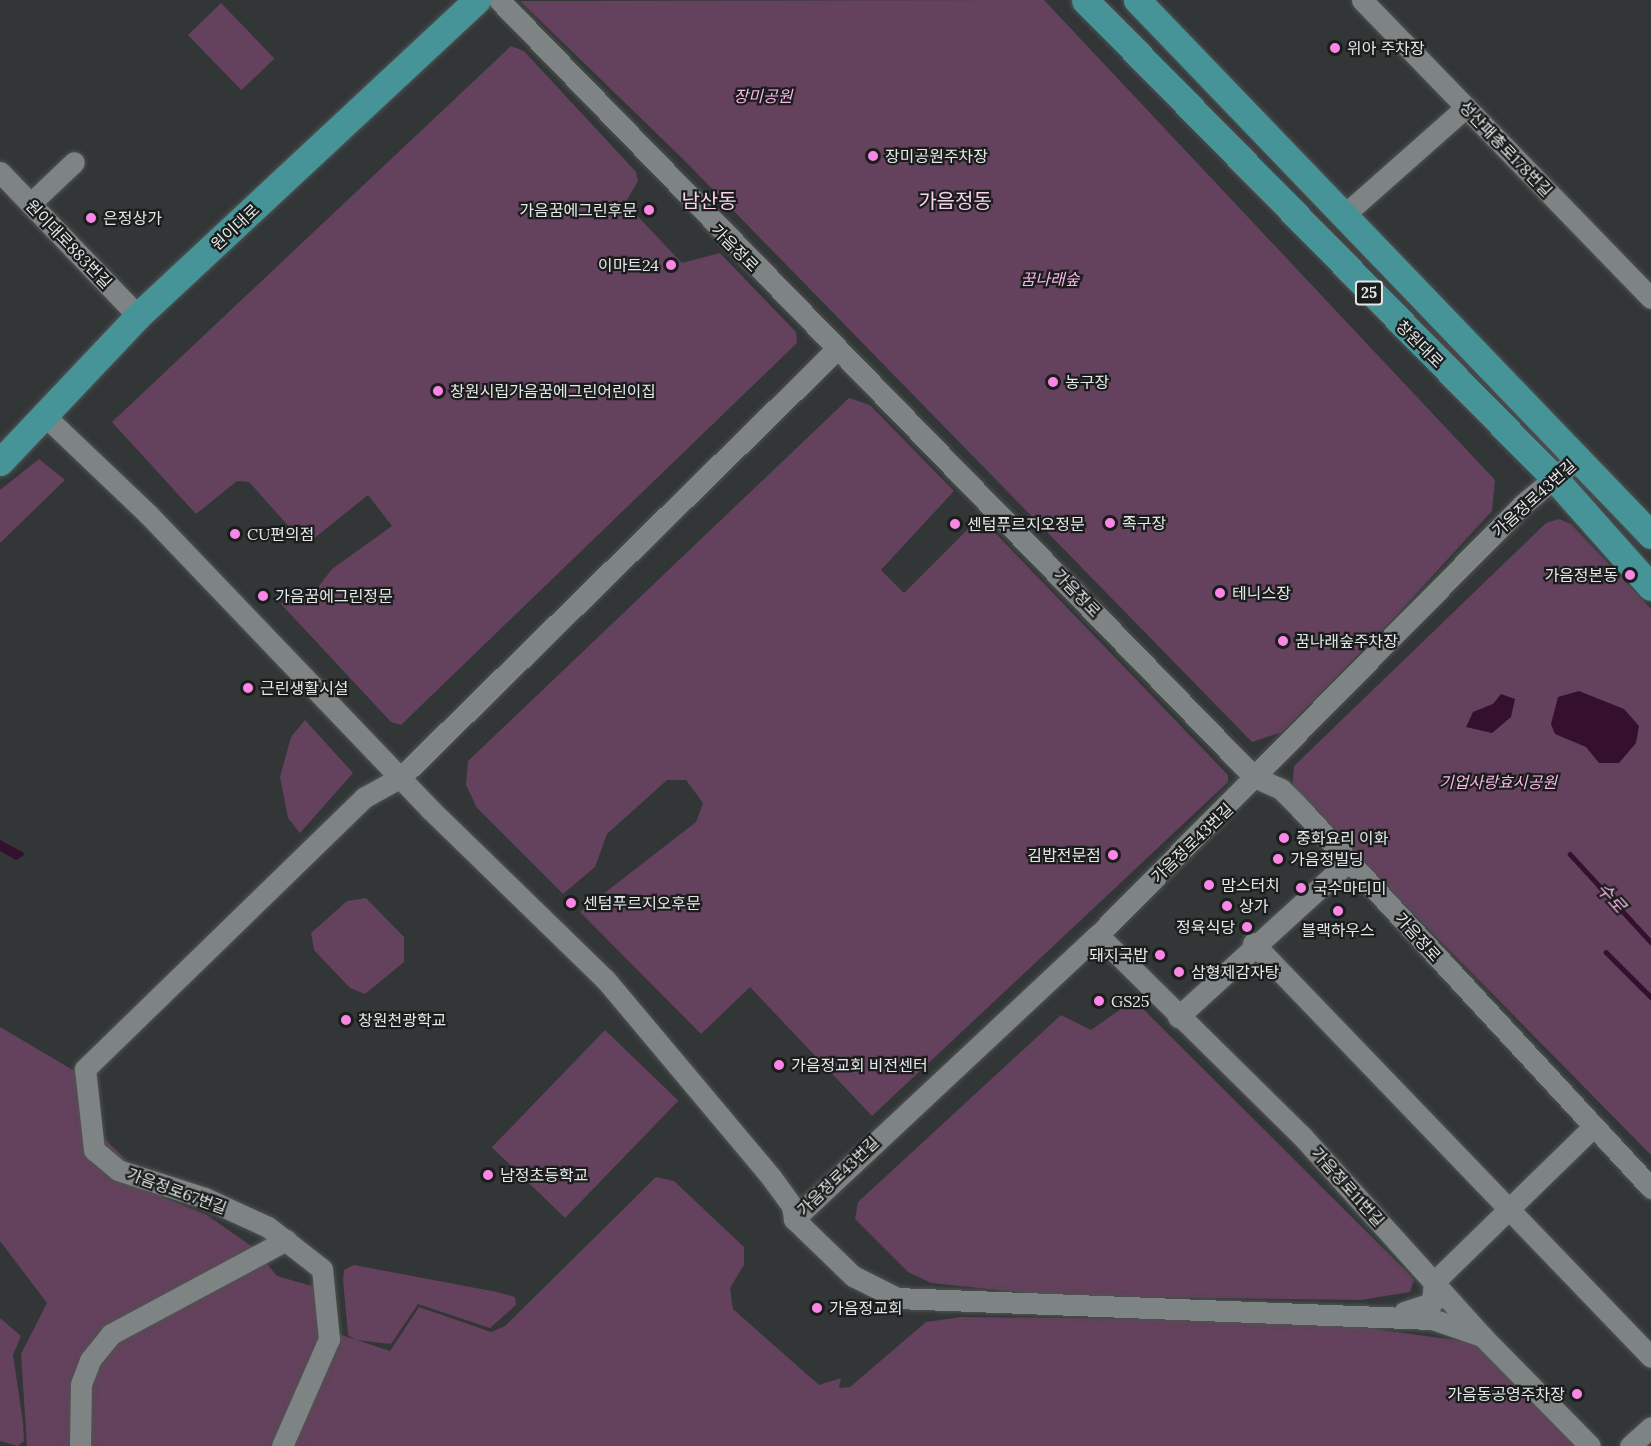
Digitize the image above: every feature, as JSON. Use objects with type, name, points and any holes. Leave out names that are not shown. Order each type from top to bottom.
[{"type":"main road","name":"원이대로","points":[[0,462],[46,417],[138,316],[477,0]]},
{"type":"main road","name":"창원대로","points":[[1085,0],[1555,479],[1651,587]]},
{"type":"main road","name":"25","points":[[1137,0],[1579,457],[1651,535]]},
{"type":"street","name":"가음정로","points":[[499,0],[1254,777],[1281,789],[1592,1128],[1651,1188]]},
{"type":"street","name":"성산패총로178번길","points":[[1362,0],[1651,298]]},
{"type":"street","points":[[1344,215],[1466,107]]},
{"type":"street","points":[[31,203],[74,162]]},
{"type":"street","name":"원이대로883번길","points":[[0,172],[138,316]]},
{"type":"street","points":[[400,777],[837,348]]},
{"type":"street","points":[[46,417],[148,515],[400,777],[605,979],[771,1177],[792,1206],[794,1219],[853,1276],[897,1298],[1374,1315],[1432,1319],[1482,1336]]},
{"type":"street","name":"가음정로43번길","points":[[794,1219],[1098,935],[1254,777],[1579,457]]},
{"type":"street","name":"가음정로67번길","points":[[282,1446],[329,1340],[322,1269],[286,1240],[206,1198],[118,1170],[94,1150],[86,1069],[365,797],[400,777]]},
{"type":"street","points":[[1178,1017],[1253,943],[1349,861]]},
{"type":"street","name":"가음정로11번길","points":[[1098,935],[1178,1017],[1302,1136],[1482,1336],[1590,1446]]},
{"type":"street","points":[[1253,943],[1651,1357]]},
{"type":"street","points":[[1374,1315],[1419,1311],[1432,1303],[1434,1282],[1506,1207],[1592,1128]]},
{"type":"street","points":[[80,1446],[81,1384],[90,1360],[111,1334],[286,1240]]},
{"type":"street","points":[[1630,1446],[1651,1427]]},
{"type":"green space","name":"꿈나래숲","points":[[1044,0],[1495,480],[1492,511],[1392,620],[1282,732],[1252,742],[685,161],[520,1]]},
{"type":"green space","points":[[221,3],[274,58],[241,90],[188,35]]},
{"type":"green space","points":[[511,46],[524,51],[636,172],[638,181],[625,203],[682,263],[720,253],[796,332],[797,343],[401,725],[391,722],[281,604],[293,595],[315,591],[332,569],[392,526],[368,495],[312,540],[300,539],[249,482],[237,481],[196,514],[112,422]]},
{"type":"green space","points":[[849,398],[870,405],[954,491],[881,570],[904,593],[980,517],[1228,775],[1228,782],[872,1116],[750,987],[701,1034],[580,912],[696,822],[703,803],[686,780],[667,780],[607,834],[595,867],[563,894],[477,808],[466,785],[468,761]]},
{"type":"green space","points":[[39,459],[65,480],[0,543],[0,490]]},
{"type":"green space","name":"기업사랑효시공원","points":[[1559,519],[1571,524],[1651,609],[1651,1155],[1292,790],[1294,766],[1546,523]]},
{"type":"green space","points":[[305,720],[353,773],[300,833],[288,818],[280,777],[291,737]]},
{"type":"green space","points":[[366,898],[404,937],[404,962],[365,994],[350,988],[314,950],[311,933],[347,901]]},
{"type":"green space","points":[[1134,1000],[1406,1271],[1414,1280],[1410,1292],[1361,1300],[1057,1296],[931,1283],[908,1272],[855,1219],[858,1202],[1061,1015],[1091,1030]]},
{"type":"green space","points":[[0,1027],[78,1073],[91,1088],[104,1138],[162,1197],[207,1215],[254,1248],[277,1276],[326,1290],[323,1329],[390,1351],[419,1307],[491,1332],[505,1326],[656,1177],[674,1181],[744,1247],[744,1265],[730,1288],[733,1309],[819,1385],[841,1378],[839,1388],[850,1387],[926,1322],[961,1317],[1315,1321],[1470,1342],[1493,1352],[1585,1446],[27,1446],[21,1354],[47,1303],[0,1241]]},
{"type":"green space","points":[[605,1030],[678,1101],[565,1218],[492,1147]]},
{"type":"green space","points":[[354,1265],[497,1292],[515,1297],[516,1305],[490,1328],[418,1304],[391,1344],[356,1340],[348,1335],[343,1280],[344,1270]]},
{"type":"green space","points":[[0,1318],[21,1336],[13,1355],[23,1422],[24,1441],[18,1446],[0,1441]]},
{"type":"shaded area","points":[[1579,691],[1624,709],[1639,726],[1636,743],[1619,763],[1599,763],[1586,747],[1555,734],[1551,724],[1558,697]]},
{"type":"shaded area","points":[[1501,694],[1515,699],[1511,717],[1492,733],[1466,727],[1473,712],[1493,704]]},
{"type":"shaded area","points":[[0,840],[24,853],[23,856],[16,860],[0,851]]},
{"type":"waterway","name":"수로","points":[[1570,854],[1651,942]]},
{"type":"waterway","name":"수로","points":[[1606,952],[1651,997]]},
{"type":"place","name":"위아 주차장","points":[[1335,48]]},
{"type":"place","name":"장미공원주차장","points":[[873,156]]},
{"type":"place","name":"가음꿈에그린후문","points":[[649,210]]},
{"type":"place","name":"은정상가","points":[[91,218]]},
{"type":"place","name":"이마트24","points":[[671,265]]},
{"type":"place","name":"농구장","points":[[1053,382]]},
{"type":"place","name":"창원시립가음꿈에그린어린이집","points":[[438,391]]},
{"type":"place","name":"족구장","points":[[1110,523]]},
{"type":"place","name":"센텀푸르지오정문","points":[[955,524]]},
{"type":"place","name":"CU편의점","points":[[235,534]]},
{"type":"place","name":"가음정본동","points":[[1630,575]]},
{"type":"place","name":"테니스장","points":[[1220,593]]},
{"type":"place","name":"가음꿈에그린정문","points":[[263,596]]},
{"type":"place","name":"꿈나래숲주차장","points":[[1283,641]]},
{"type":"place","name":"근린생활시설","points":[[248,688]]},
{"type":"place","name":"중화요리 이화","points":[[1284,838]]},
{"type":"place","name":"김밥전문점","points":[[1113,855]]},
{"type":"place","name":"가음정빌딩","points":[[1278,859]]},
{"type":"place","name":"맘스터치","points":[[1209,885]]},
{"type":"place","name":"국수마디미","points":[[1301,888]]},
{"type":"place","name":"센텀푸르지오후문","points":[[571,903]]},
{"type":"place","name":"상가","points":[[1227,906]]},
{"type":"place","name":"블랙하우스","points":[[1338,911]]},
{"type":"place","name":"정육식당","points":[[1247,927]]},
{"type":"place","name":"돼지국밥","points":[[1160,955]]},
{"type":"place","name":"삼형제감자탕","points":[[1179,972]]},
{"type":"place","name":"GS25","points":[[1099,1001]]},
{"type":"place","name":"창원천광학교","points":[[346,1020]]},
{"type":"place","name":"가음정교회 비전센터","points":[[779,1065]]},
{"type":"place","name":"남정초등학교","points":[[488,1175]]},
{"type":"place","name":"가음정교회","points":[[817,1308]]},
{"type":"place","name":"가음동공영주차장","points":[[1577,1394]]},
{"type":"district","name":"남산동","points":[[709,200]]},
{"type":"district","name":"가음정동","points":[[955,200]]},
{"type":"park label","name":"장미공원","points":[[763,96]]}]
